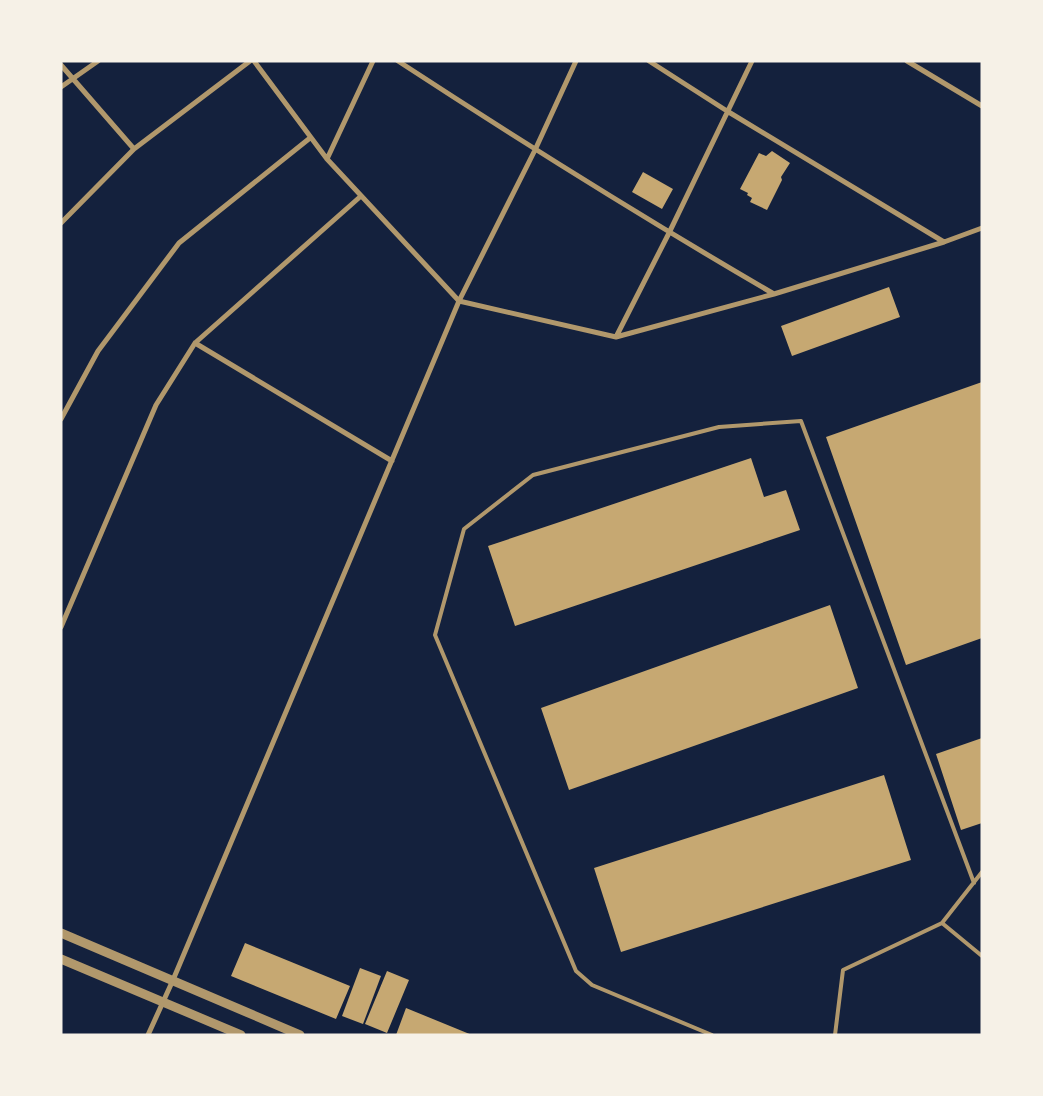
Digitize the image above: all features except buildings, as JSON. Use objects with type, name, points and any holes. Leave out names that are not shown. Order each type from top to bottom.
[{"type":"street","points":[[61,87],[98,61]]},
{"type":"street","points":[[61,223],[134,149],[250,61]]},
{"type":"street","points":[[254,61],[327,159],[459,301],[616,337],[774,294],[944,242],[982,228]]},
{"type":"street","points":[[327,159],[373,61]]},
{"type":"street","points":[[398,61],[535,150],[669,233],[774,294]]},
{"type":"street","points":[[148,1035],[173,980],[459,301],[535,150],[576,61]]},
{"type":"street","points":[[649,61],[727,111],[944,242]]},
{"type":"street","points":[[616,337],[669,233],[752,61]]},
{"type":"street","points":[[907,61],[982,106]]},
{"type":"street","points":[[61,65],[134,149]]},
{"type":"street","points":[[61,419],[98,351],[179,243],[310,138]]},
{"type":"street","points":[[61,627],[156,405],[195,343],[361,196]]},
{"type":"street","points":[[195,343],[392,461]]},
{"type":"street","points":[[61,933],[300,1035]]},
{"type":"street","points":[[61,959],[242,1035]]},
{"type":"lane","points":[[712,1035],[592,986],[576,971],[434,634],[464,529],[533,475],[719,427],[801,421],[974,883]]},
{"type":"lane","points":[[835,1035],[843,970],[942,923],[982,872]]},
{"type":"lane","points":[[942,923],[982,956]]}]
